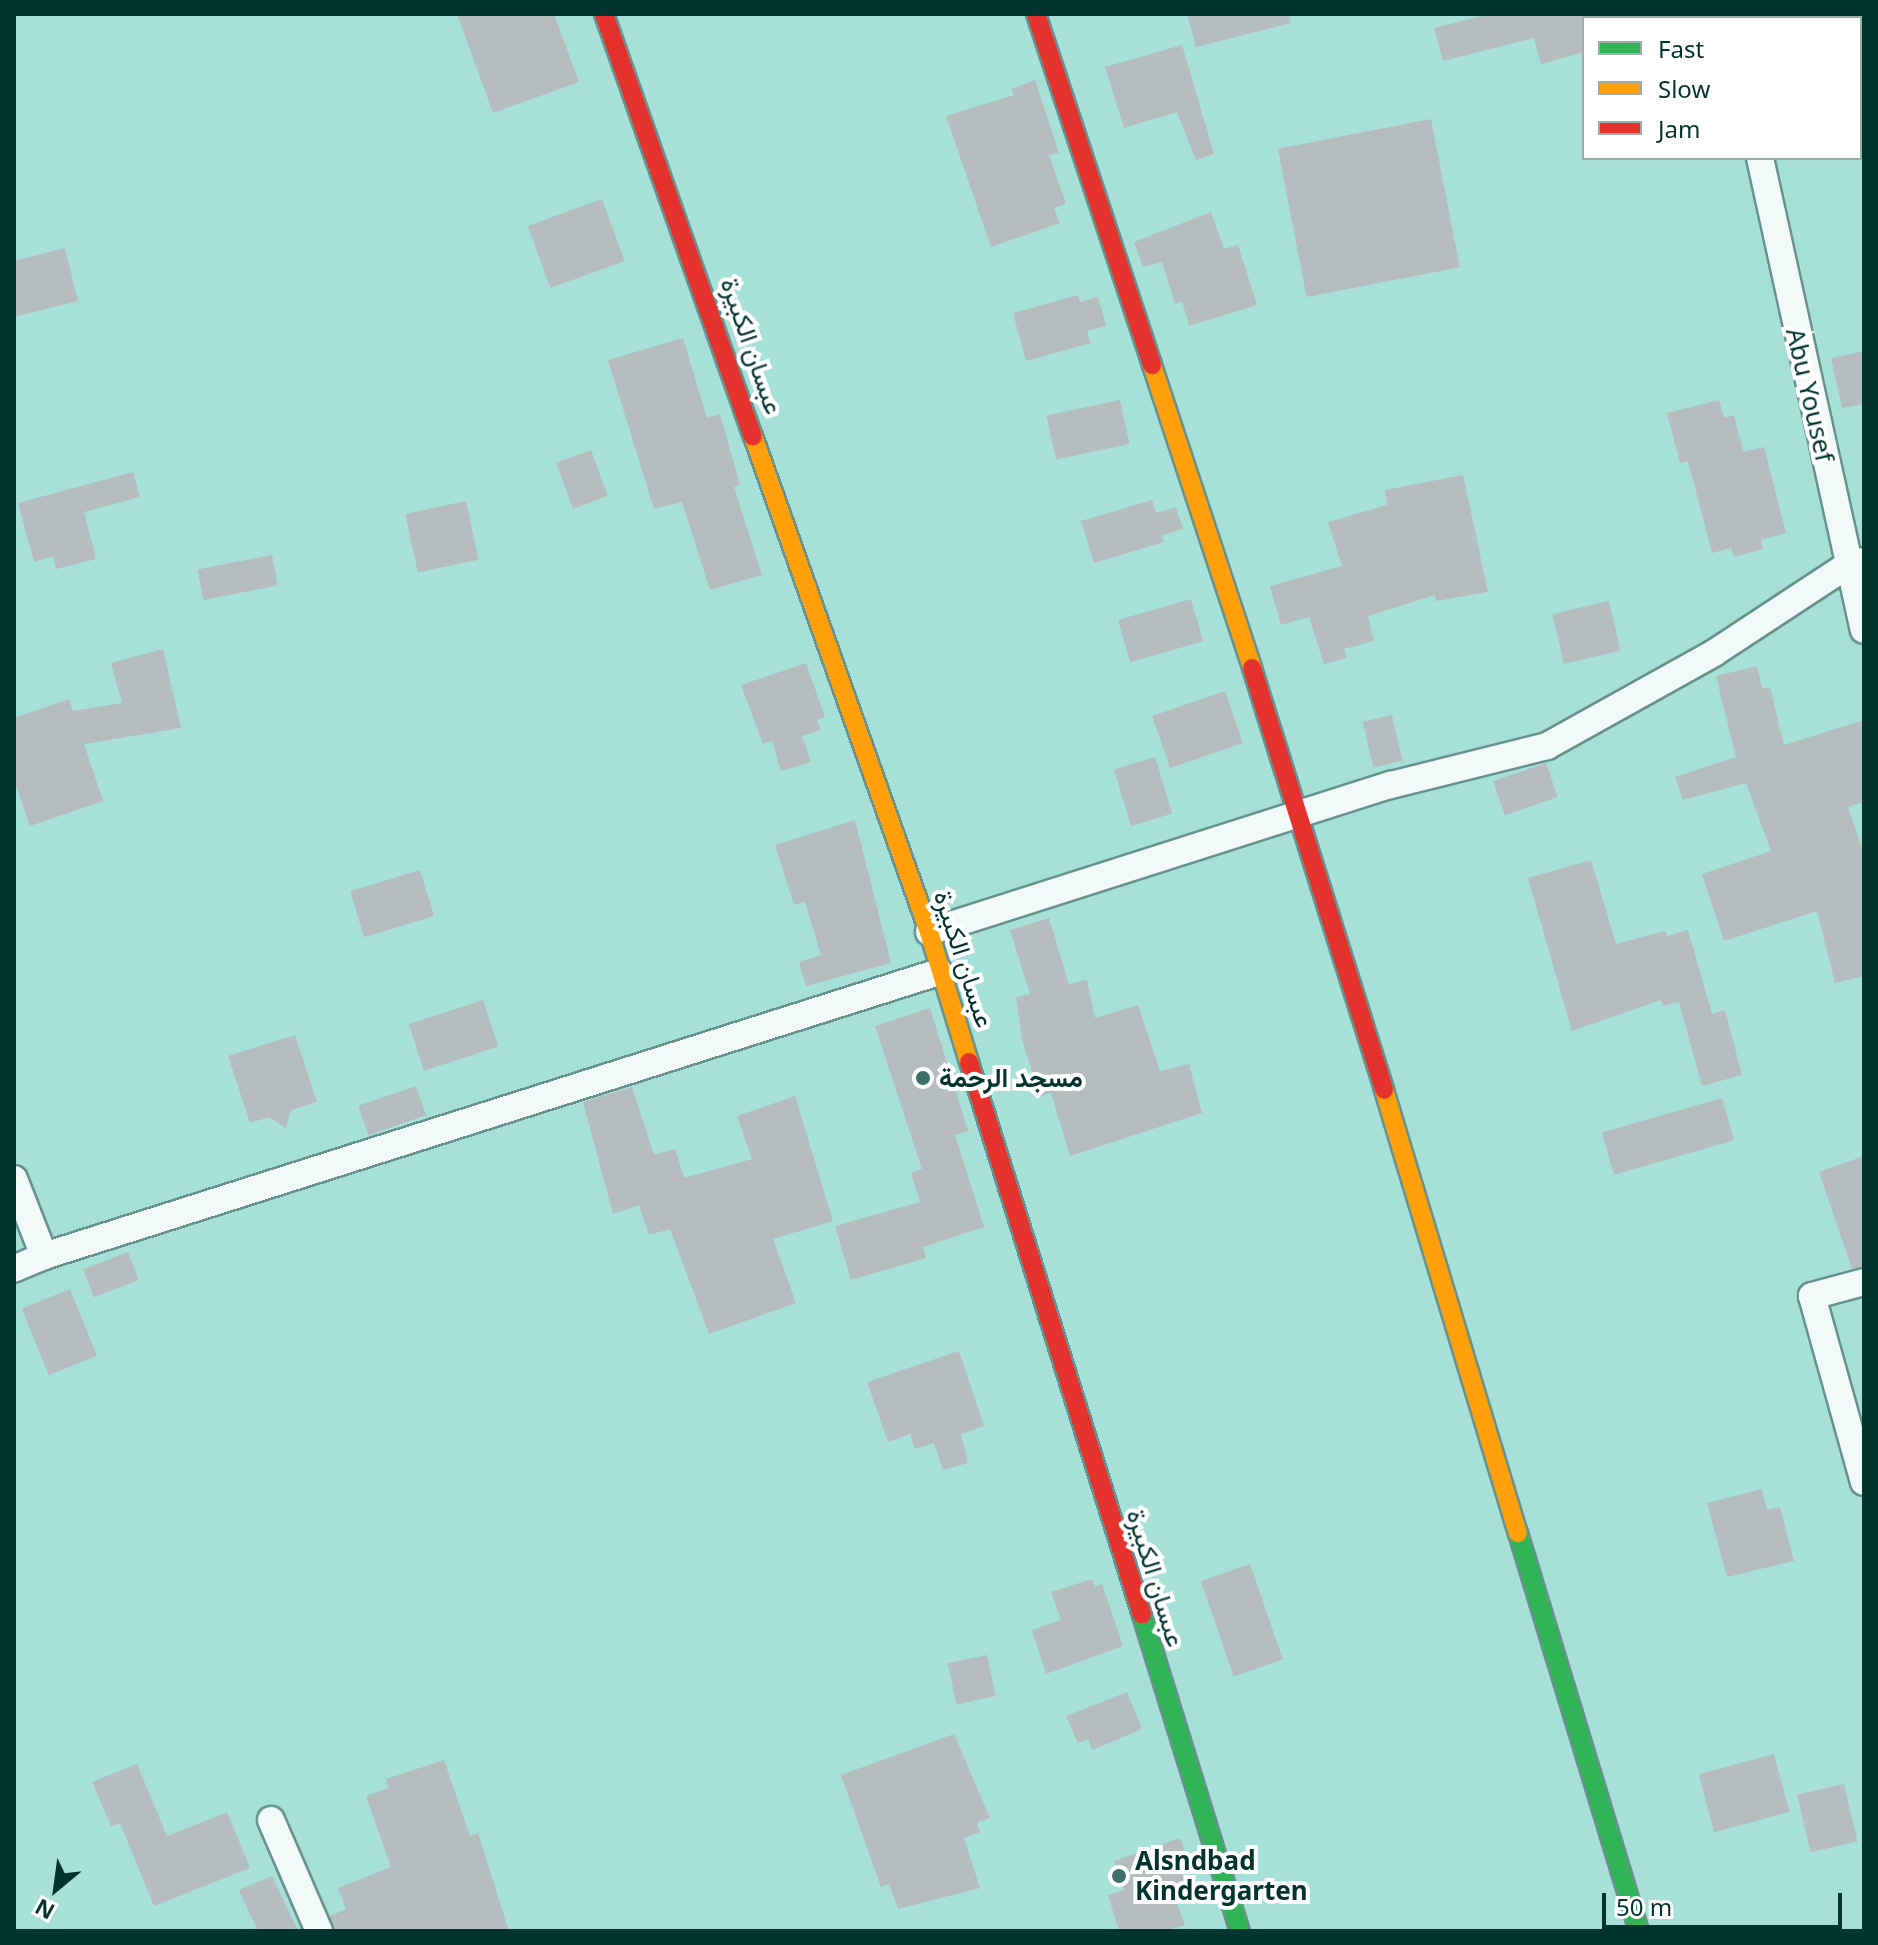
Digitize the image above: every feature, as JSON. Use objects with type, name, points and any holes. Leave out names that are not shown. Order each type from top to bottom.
[{"type":"main road","name":"عبسان الكبيرة","points":[[604,14],[929,932],[939,972],[1010,1182],[1043,1304],[1240,1931]]},
{"type":"main road","points":[[1036,14],[1301,816],[1639,1931]]},
{"type":"street","name":"Abu Yousef","points":[[1760,160],[1856,563],[1864,630]]},
{"type":"street","points":[[929,932],[1391,785],[1547,746],[1714,653],[1856,563]]},
{"type":"street","points":[[14,1269],[44,1256],[939,972]]},
{"type":"street","points":[[14,1179],[44,1256]]},
{"type":"street","points":[[1864,1282],[1812,1296],[1864,1482]]},
{"type":"street","points":[[271,1820],[319,1931]]},
{"type":"building","points":[[457,14],[554,14],[579,82],[493,113]]},
{"type":"building","points":[[1187,14],[1289,14],[1291,23],[1196,47]]},
{"type":"building","points":[[1489,14],[1590,14],[1582,16],[1582,53],[1541,64],[1534,38],[1443,61],[1434,28]]},
{"type":"building","points":[[1182,45],[1214,154],[1196,160],[1177,112],[1124,128],[1105,67]]},
{"type":"building","points":[[1035,80],[1059,153],[1049,155],[1066,204],[1054,208],[1060,223],[991,247],[946,116],[1014,95],[1011,89]]},
{"type":"building","points":[[1431,119],[1460,267],[1307,297],[1278,149]]},
{"type":"building","points":[[602,199],[625,261],[550,288],[528,226]]},
{"type":"building","points":[[1211,212],[1224,249],[1238,245],[1257,305],[1189,326],[1182,301],[1175,304],[1162,262],[1143,267],[1134,242]]},
{"type":"building","points":[[65,248],[78,301],[14,317],[14,261]]},
{"type":"building","points":[[1078,295],[1080,302],[1098,297],[1106,326],[1087,331],[1091,343],[1026,361],[1013,313]]},
{"type":"building","points":[[683,338],[707,418],[720,414],[740,485],[734,487],[762,575],[710,590],[682,502],[654,509],[608,360]]},
{"type":"building","points":[[1864,351],[1864,404],[1842,408],[1831,358]]},
{"type":"building","points":[[1120,400],[1129,444],[1056,460],[1047,416]]},
{"type":"building","points":[[1719,400],[1724,418],[1734,415],[1743,452],[1764,447],[1786,533],[1761,540],[1763,549],[1734,557],[1731,548],[1712,553],[1688,461],[1680,463],[1667,413]]},
{"type":"building","points":[[591,450],[608,496],[573,509],[556,463]]},
{"type":"building","points":[[133,472],[140,497],[84,512],[96,559],[56,569],[53,556],[34,562],[18,503]]},
{"type":"building","points":[[1463,475],[1488,592],[1436,601],[1435,595],[1368,616],[1374,641],[1344,649],[1347,658],[1324,664],[1309,617],[1281,625],[1270,586],[1342,566],[1328,522],[1387,505],[1385,490]]},
{"type":"building","points":[[1152,500],[1156,513],[1176,507],[1183,529],[1162,535],[1164,542],[1094,563],[1081,521]]},
{"type":"building","points":[[466,501],[478,560],[418,573],[405,514]]},
{"type":"building","points":[[272,555],[278,585],[203,600],[197,570]]},
{"type":"building","points":[[1191,599],[1203,641],[1130,662],[1118,620]]},
{"type":"building","points":[[1609,601],[1620,651],[1564,664],[1552,614]]},
{"type":"building","points":[[163,649],[181,728],[84,744],[103,801],[30,826],[14,780],[14,718],[69,699],[73,711],[122,703],[111,663]]},
{"type":"building","points":[[806,663],[825,717],[817,720],[821,730],[802,736],[811,762],[781,771],[772,741],[763,744],[741,685]]},
{"type":"building","points":[[1757,666],[1762,689],[1770,687],[1784,745],[1864,720],[1864,802],[1848,807],[1864,854],[1864,976],[1835,983],[1817,911],[1724,941],[1702,874],[1771,851],[1746,783],[1683,800],[1675,777],[1736,757],[1716,676]]},
{"type":"building","points":[[1225,691],[1243,743],[1170,768],[1152,716]]},
{"type":"building","points":[[1392,715],[1403,761],[1373,768],[1363,722]]},
{"type":"building","points":[[1155,757],[1172,813],[1131,826],[1114,770]]},
{"type":"building","points":[[1546,763],[1558,797],[1505,815],[1493,781]]},
{"type":"building","points":[[855,820],[891,963],[806,986],[799,962],[821,955],[805,902],[794,905],[775,845]]},
{"type":"building","points":[[1591,860],[1616,944],[1665,931],[1667,936],[1688,930],[1712,1014],[1725,1010],[1742,1075],[1702,1086],[1679,1002],[1663,1006],[1661,1000],[1572,1031],[1528,878]]},
{"type":"building","points":[[420,870],[434,916],[364,937],[350,891]]},
{"type":"building","points":[[1049,918],[1069,984],[1087,980],[1095,1018],[1138,1005],[1160,1071],[1189,1064],[1202,1113],[1070,1156],[1051,1093],[1040,1097],[1022,1039],[1016,997],[1030,994],[1010,930]]},
{"type":"building","points":[[483,1000],[498,1047],[424,1071],[409,1024]]},
{"type":"building","points":[[930,1008],[968,1131],[955,1135],[984,1227],[923,1247],[926,1258],[851,1280],[835,1226],[920,1202],[911,1173],[922,1169],[875,1026]]},
{"type":"building","points":[[295,1035],[317,1102],[291,1110],[286,1128],[269,1117],[250,1123],[228,1056]]},
{"type":"building","points":[[416,1086],[426,1115],[368,1135],[358,1106]]},
{"type":"building","points":[[632,1087],[654,1155],[675,1149],[684,1178],[752,1159],[737,1116],[795,1096],[833,1221],[773,1239],[796,1303],[709,1334],[670,1229],[649,1235],[639,1205],[613,1214],[583,1102]]},
{"type":"building","points":[[1722,1098],[1734,1140],[1614,1175],[1602,1132]]},
{"type":"building","points":[[1864,1156],[1864,1266],[1852,1269],[1819,1172]]},
{"type":"building","points":[[128,1252],[139,1280],[94,1297],[83,1269]]},
{"type":"building","points":[[70,1289],[97,1356],[49,1375],[22,1308]]},
{"type":"building","points":[[959,1351],[984,1426],[961,1434],[968,1463],[943,1470],[934,1443],[915,1449],[910,1434],[888,1442],[867,1382]]},
{"type":"building","points":[[1762,1489],[1767,1510],[1780,1507],[1794,1561],[1727,1577],[1707,1503]]},
{"type":"building","points":[[1250,1564],[1283,1659],[1234,1676],[1201,1581]]},
{"type":"building","points":[[1092,1579],[1095,1587],[1102,1584],[1123,1646],[1046,1674],[1032,1630],[1061,1620],[1051,1592]]},
{"type":"building","points":[[987,1655],[996,1696],[957,1704],[948,1663]]},
{"type":"building","points":[[1127,1692],[1142,1729],[1092,1750],[1088,1739],[1078,1743],[1066,1716]]},
{"type":"building","points":[[954,1734],[990,1818],[977,1822],[980,1832],[964,1838],[980,1888],[898,1909],[889,1884],[881,1887],[841,1775]]},
{"type":"building","points":[[1774,1754],[1790,1812],[1714,1832],[1699,1774]]},
{"type":"building","points":[[444,1760],[470,1836],[478,1833],[509,1931],[335,1931],[330,1916],[346,1909],[338,1888],[391,1867],[366,1796],[389,1788],[386,1779]]},
{"type":"building","points":[[137,1764],[167,1836],[227,1812],[250,1868],[154,1906],[120,1823],[111,1826],[92,1782]]},
{"type":"building","points":[[1844,1784],[1857,1841],[1811,1852],[1797,1795]]},
{"type":"building","points":[[1180,1838],[1190,1865],[1180,1869],[1188,1893],[1175,1897],[1185,1925],[1164,1931],[1119,1931],[1108,1895],[1124,1890],[1114,1861]]},
{"type":"building","points":[[272,1876],[298,1931],[258,1931],[239,1890]]},
{"type":"traffic: fast","points":[[1518,1533],[1639,1931]]},
{"type":"traffic: fast","points":[[1142,1615],[1240,1931]]},
{"type":"traffic: slow","points":[[1152,365],[1252,668]]},
{"type":"traffic: slow","points":[[753,436],[929,932],[969,1062]]},
{"type":"traffic: slow","points":[[1384,1090],[1518,1533]]},
{"type":"traffic: jam","points":[[604,14],[753,436]]},
{"type":"traffic: jam","points":[[1036,14],[1152,365]]},
{"type":"traffic: jam","points":[[1252,668],[1384,1090]]},
{"type":"traffic: jam","points":[[969,1062],[1142,1615]]},
{"type":"place","name":"مسجد الرحمة","points":[[923,1078]]},
{"type":"place","name":"Alsndbad Kindergarten","points":[[1119,1876]]}]
